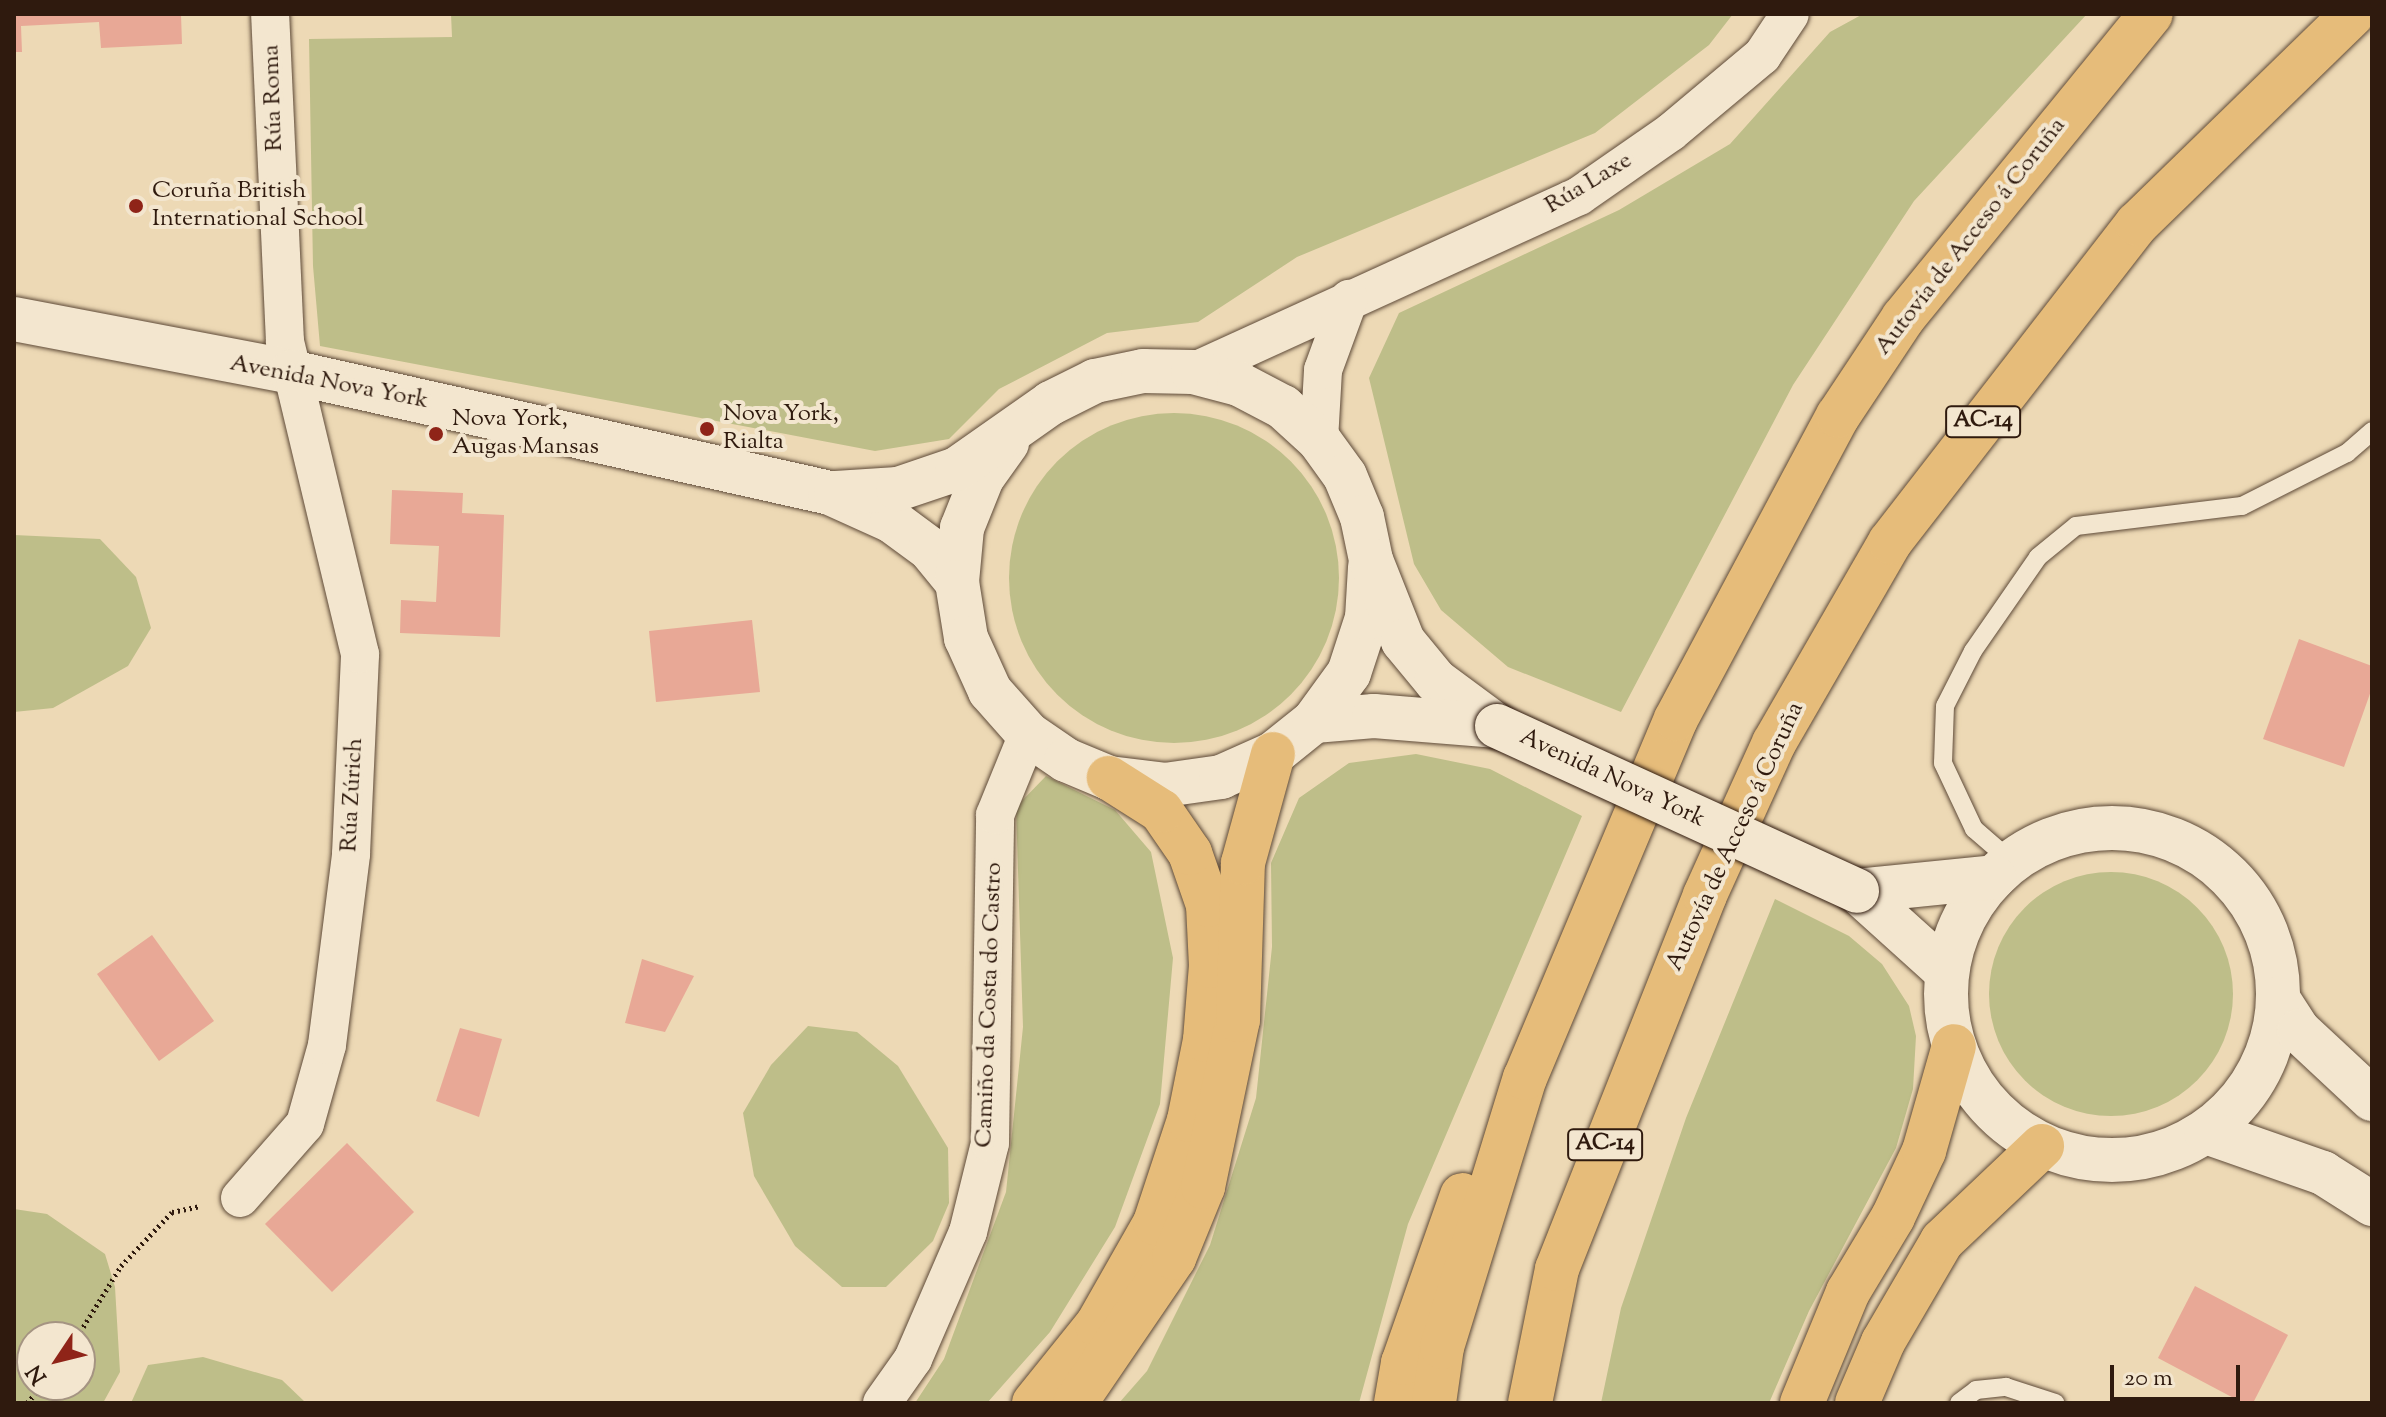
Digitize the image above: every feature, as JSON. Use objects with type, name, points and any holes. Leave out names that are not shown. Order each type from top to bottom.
[{"type":"highway","name":"Autovía de Acceso á Coruña","points":[[1434,1403],[1442,1347],[1525,1078],[1676,719],[1838,416],[1903,318],[2151,14]]},
{"type":"highway","name":"Autovía de Acceso á Coruña","points":[[1530,1403],[1557,1269],[1705,895],[1774,743],[1890,542],[2137,224],[2353,14]]},
{"type":"highway","points":[[1075,1403],[1124,1338],[1174,1258],[1203,1187],[1238,1020],[1243,863],[1273,754]]},
{"type":"highway","points":[[1034,1403],[1097,1325],[1155,1223],[1189,1120],[1205,1040],[1211,966],[1208,905],[1190,853],[1161,811],[1109,778]]},
{"type":"highway","points":[[1802,1403],[1848,1292],[1893,1217],[1924,1151],[1954,1046]]},
{"type":"highway","points":[[1396,1403],[1403,1363],[1476,1159],[1525,1078]]},
{"type":"highway","points":[[1857,1403],[1883,1342],[1942,1241],[2042,1146]]},
{"type":"main road","name":"Avenida Nova York","points":[[14,319],[291,372],[830,493]]},
{"type":"main road","points":[[830,493],[898,489],[957,469],[1013,434],[1051,403],[1095,381],[1143,371],[1193,372],[1239,384],[1283,407],[1319,440],[1345,476],[1362,517],[1371,560],[1403,641],[1436,681],[1497,726]]},
{"type":"main road","points":[[1013,434],[982,478],[962,528],[957,582],[966,638],[984,677],[1028,734],[1066,760],[1109,778],[1165,785],[1221,777],[1273,754],[1314,721],[1349,673],[1367,618],[1371,560]]},
{"type":"main road","points":[[830,493],[892,521],[930,549],[957,582]]},
{"type":"main road","points":[[1314,721],[1374,716],[1497,726]]},
{"type":"main road","name":"Avenida Nova York","points":[[1497,726],[1857,891],[1946,971]]},
{"type":"main road","points":[[2097,828],[2144,830],[2188,846],[2226,872],[2255,909],[2273,952],[2278,999],[2269,1050],[2245,1096],[2206,1132],[2168,1151],[2127,1161],[2084,1159],[2042,1146],[2004,1121],[1974,1087],[1954,1046],[1946,1009],[1946,971],[1971,905],[2002,869],[2051,839],[2097,828]]},
{"type":"main road","points":[[1857,891],[2002,869]]},
{"type":"main road","points":[[2278,999],[2299,1031],[2372,1099]]},
{"type":"main road","points":[[2206,1132],[2323,1173],[2372,1204]]},
{"type":"street","name":"Rúa Roma","points":[[270,14],[285,342],[291,372]]},
{"type":"street","name":"Rúa Laxe","points":[[1193,372],[1579,196],[1671,132],[1762,56],[1790,14]]},
{"type":"street","points":[[1319,440],[1323,370],[1349,299]]},
{"type":"street","name":"Rúa Zúrich","points":[[240,1198],[305,1124],[327,1045],[351,854],[360,654],[291,372]]},
{"type":"street","name":"Camiño da Costa do Castro","points":[[882,1403],[913,1359],[968,1232],[990,1143],[995,815],[1028,734]]},
{"type":"lane","points":[[2002,869],[1974,829],[1943,763],[1945,706],[1973,651],[2038,557],[2076,526],[2242,506],[2347,453],[2372,431]]},
{"type":"lane","points":[[1959,1403],[1976,1390],[2006,1387],[2055,1403]]},
{"type":"path","points":[[87,1321],[121,1266],[172,1212],[240,1198]]},
{"type":"green space","points":[[451,14],[1733,14],[1709,45],[1595,133],[1297,257],[1198,322],[1107,333],[999,389],[949,439],[875,451],[320,346],[313,266],[309,39],[452,37]]},
{"type":"green space","points":[[1863,14],[2087,14],[1914,201],[1793,385],[1621,712],[1508,667],[1441,610],[1414,564],[1369,378],[1399,313],[1619,210],[1730,144],[1830,32]]},
{"type":"green space","points":[[1174,413],[1222,420],[1252,433],[1279,451],[1301,473],[1319,500],[1332,530],[1339,578],[1332,626],[1319,656],[1301,683],[1279,705],[1252,723],[1222,736],[1174,743],[1126,736],[1096,723],[1069,705],[1047,683],[1029,656],[1016,626],[1009,578],[1016,530],[1029,500],[1047,473],[1069,451],[1096,433],[1126,420]]},
{"type":"green space","points":[[14,535],[100,539],[136,577],[151,628],[128,666],[53,708],[14,712]]},
{"type":"green space","points":[[1416,754],[1490,769],[1582,816],[1408,1224],[1359,1403],[1119,1403],[1147,1371],[1210,1245],[1256,1098],[1272,947],[1271,863],[1299,798],[1349,763]]},
{"type":"green space","points":[[1046,776],[1115,810],[1151,852],[1173,958],[1160,1104],[1115,1227],[1050,1332],[987,1403],[915,1403],[944,1359],[1006,1192],[1023,1027],[1016,807]]},
{"type":"green space","points":[[2111,872],[2158,882],[2179,893],[2197,908],[2212,926],[2223,947],[2233,994],[2223,1041],[2212,1062],[2197,1080],[2179,1095],[2158,1106],[2111,1116],[2064,1106],[2043,1095],[2025,1080],[2010,1062],[1999,1041],[1989,994],[1999,947],[2010,926],[2025,908],[2043,893],[2064,882]]},
{"type":"green space","points":[[1775,899],[1849,936],[1882,964],[1909,1006],[1916,1036],[1913,1089],[1896,1148],[1809,1311],[1769,1403],[1601,1403],[1621,1308],[1686,1118]]},
{"type":"green space","points":[[808,1026],[857,1032],[898,1066],[948,1148],[949,1203],[933,1241],[886,1287],[842,1287],[795,1246],[754,1176],[743,1113],[771,1065]]},
{"type":"green space","points":[[14,1209],[47,1214],[105,1254],[115,1287],[120,1372],[103,1403],[14,1403]]},
{"type":"green space","points":[[203,1357],[282,1380],[306,1403],[131,1403],[148,1365]]},
{"type":"building","points":[[14,14],[181,14],[182,44],[101,48],[99,22],[21,26],[22,52],[14,52]]},
{"type":"building","points":[[392,490],[463,493],[462,513],[504,515],[500,637],[400,633],[401,600],[436,602],[439,546],[390,544]]},
{"type":"building","points":[[752,620],[760,692],[656,702],[649,631]]},
{"type":"building","points":[[2299,639],[2372,666],[2372,688],[2344,767],[2263,739]]},
{"type":"building","points":[[152,935],[214,1021],[159,1061],[97,974]]},
{"type":"building","points":[[642,959],[694,976],[665,1032],[625,1023]]},
{"type":"building","points":[[460,1028],[502,1039],[479,1117],[436,1101]]},
{"type":"building","points":[[347,1143],[414,1212],[332,1292],[265,1224]]},
{"type":"building","points":[[2195,1286],[2288,1335],[2253,1403],[2243,1403],[2158,1358]]},
{"type":"place","name":"Coruña British International School","points":[[136,206]]},
{"type":"place","name":"Nova York, Rialta","points":[[707,429]]},
{"type":"place","name":"Nova York, Augas Mansas","points":[[436,434]]}]
